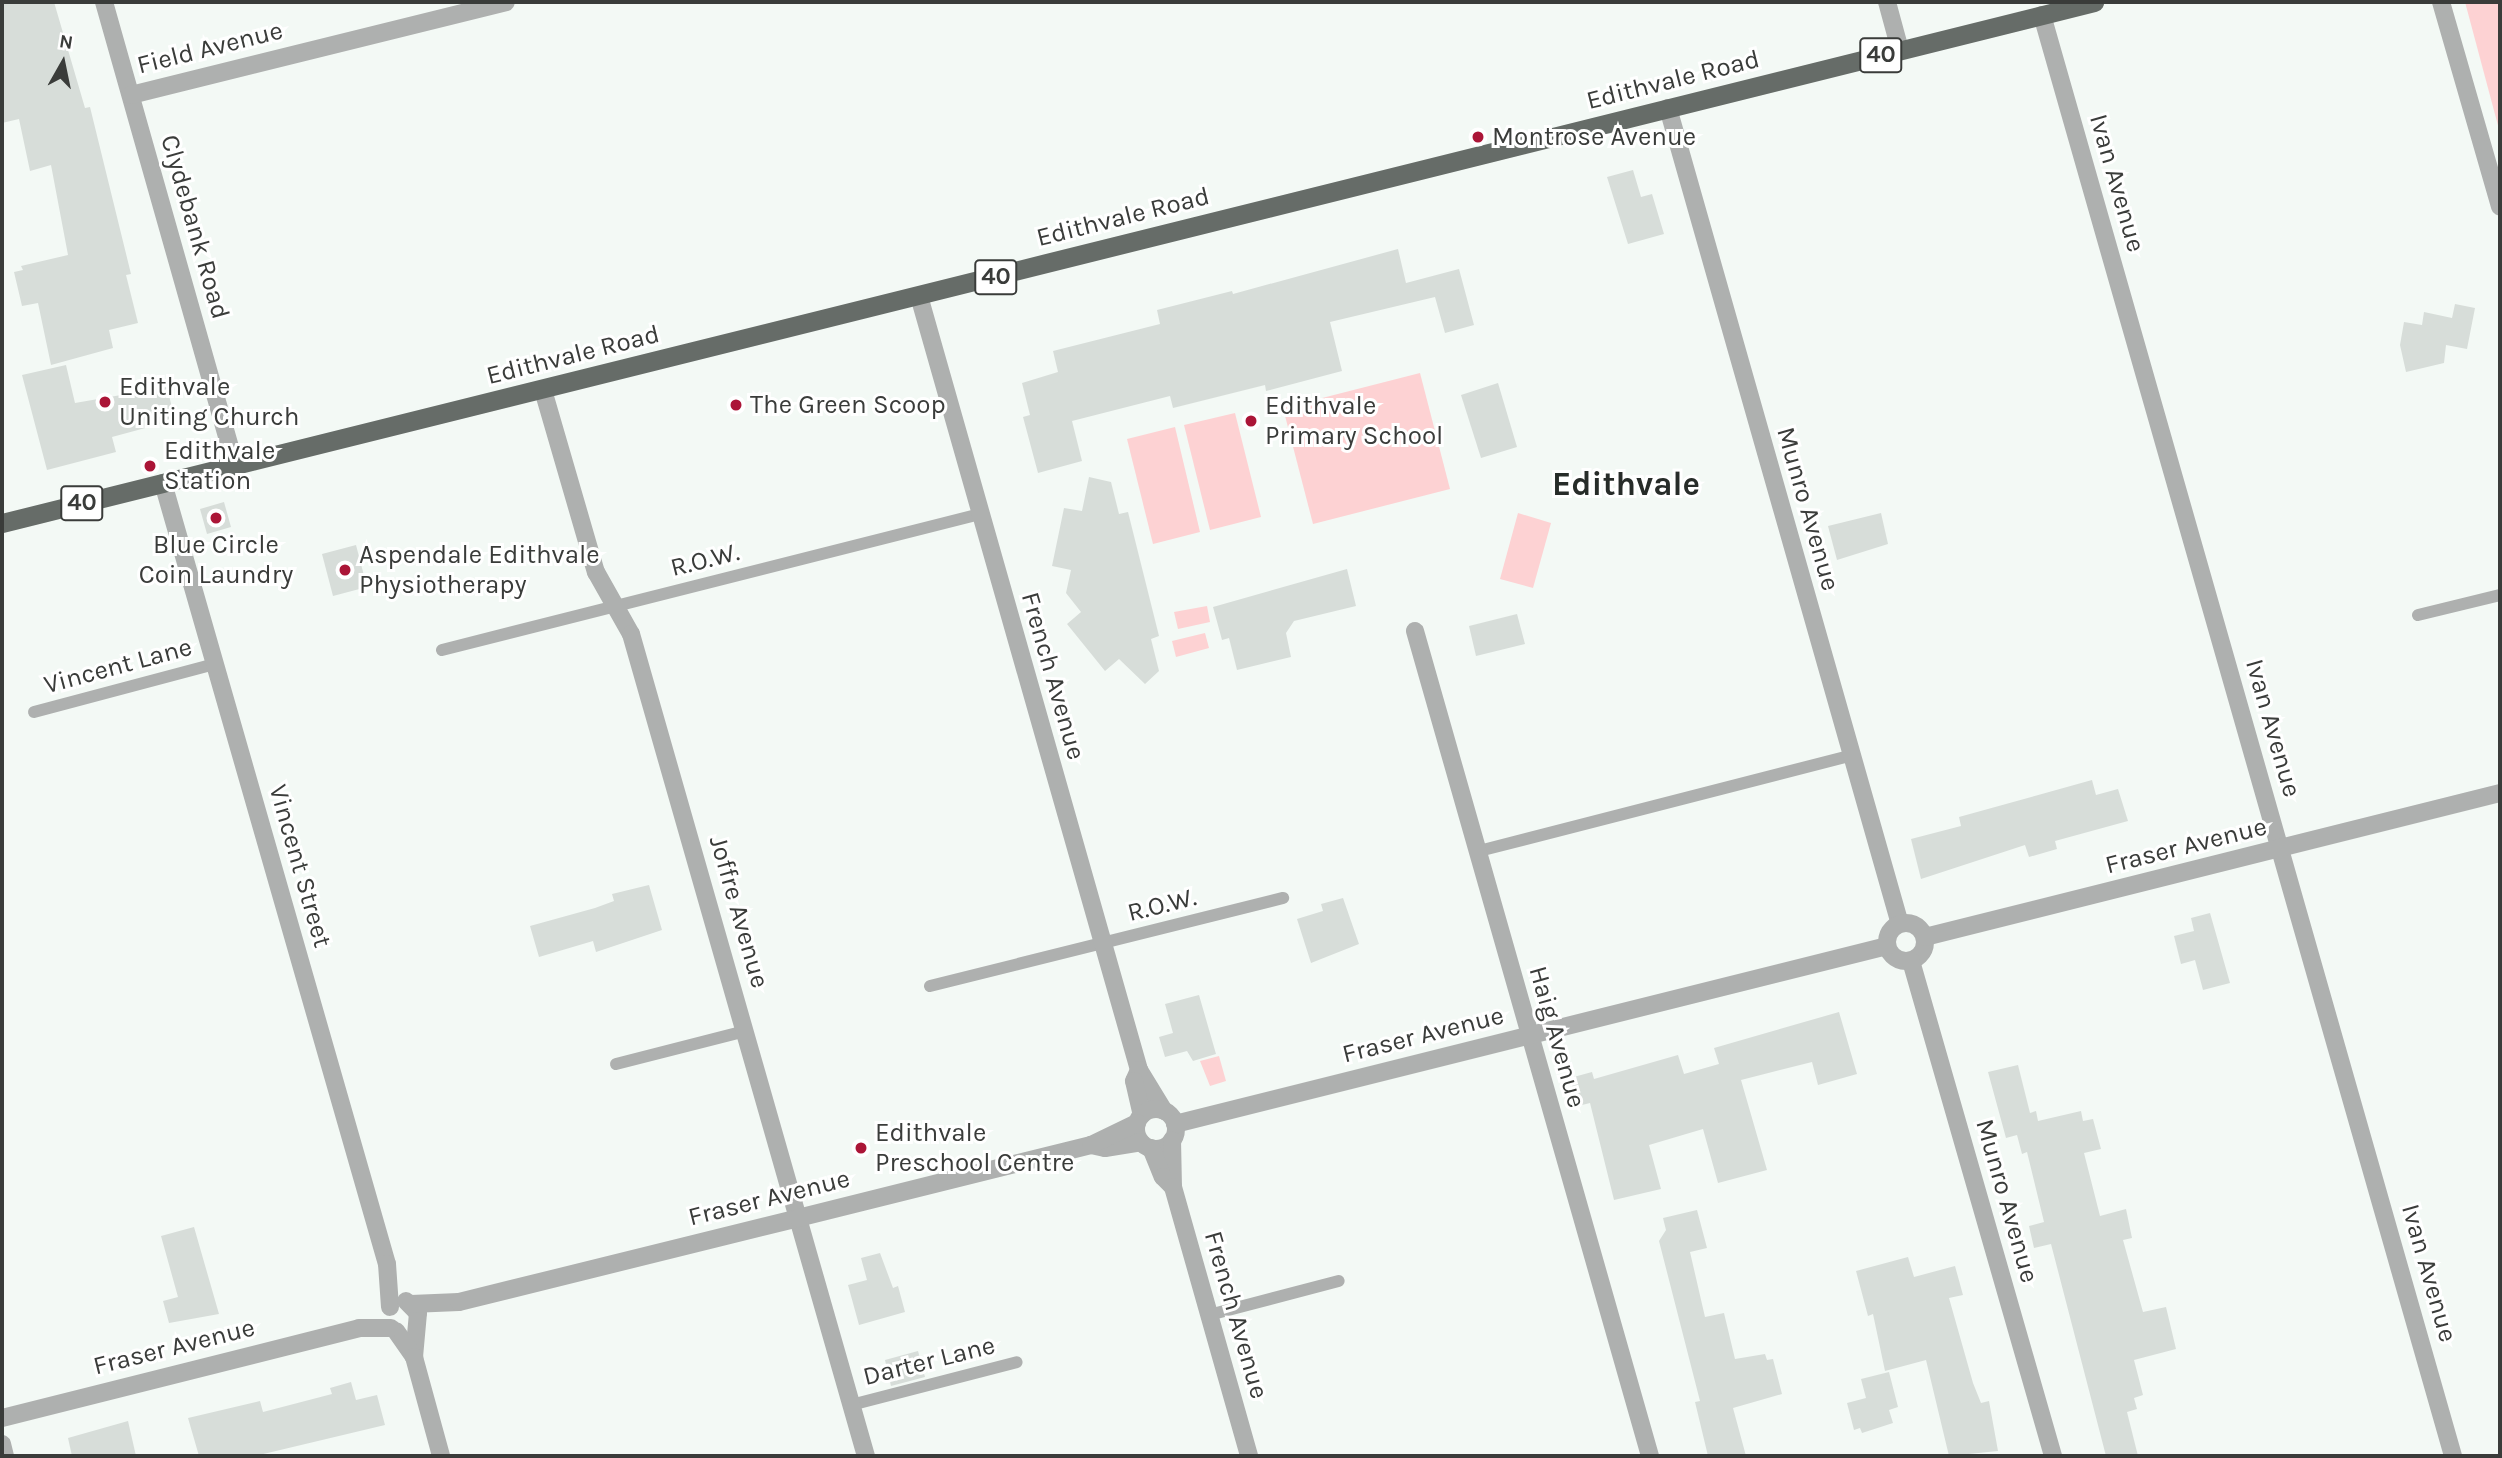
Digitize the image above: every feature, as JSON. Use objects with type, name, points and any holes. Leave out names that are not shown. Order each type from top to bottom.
[{"type":"highway","name":"Edithvale Road","points":[[2,523],[2094,2]]},
{"type":"street","name":"Clydebank Road","points":[[104,2],[236,466]]},
{"type":"street","name":"Field Avenue","points":[[131,95],[506,2]]},
{"type":"street","points":[[1887,2],[1900,50]]},
{"type":"street","points":[[2441,2],[2500,207]]},
{"type":"street","name":"Ivan Avenue","points":[[2042,15],[2453,1456]]},
{"type":"street","name":"Munro Avenue","points":[[1668,108],[1718,298],[1900,924]]},
{"type":"street","name":"French Avenue","points":[[919,296],[1139,1070],[1170,1125],[1173,1187],[1249,1456]]},
{"type":"street","name":"Joffre Avenue","points":[[543,390],[594,566],[631,634],[866,1456]]},
{"type":"street","name":"Vincent Street","points":[[163,483],[387,1264],[394,1329]]},
{"type":"street","name":"Haig Avenue","points":[[1415,631],[1650,1456]]},
{"type":"street","name":"Fraser Avenue","points":[[1925,937],[2500,793]]},
{"type":"street","points":[[1900,924],[1914,925],[1925,937],[1922,954],[1911,961],[1894,958],[1887,946],[1889,934],[1900,924]]},
{"type":"street","name":"Fraser Avenue","points":[[359,1328],[390,1308],[410,1303],[459,1302],[1091,1145],[1139,1119],[1170,1125],[1887,946]]},
{"type":"street","name":"Munro Avenue","points":[[1911,961],[2053,1456]]},
{"type":"street","name":"French Avenue","points":[[1139,1070],[1134,1082],[1146,1145],[1163,1177],[1173,1187]]},
{"type":"street","name":"Fraser Avenue","points":[[1091,1145],[1105,1148],[1165,1146],[1170,1125]]},
{"type":"street","name":"Vincent Street","points":[[387,1264],[418,1313],[416,1325]]},
{"type":"street","name":"Fraser Avenue","points":[[2,1418],[359,1328],[394,1329],[416,1325],[459,1302]]},
{"type":"street","points":[[416,1325],[414,1357],[441,1456]]},
{"type":"street","points":[[394,1329],[414,1357]]},
{"type":"street","points":[[2,1444],[5,1456]]},
{"type":"lane","name":"R.O.W.","points":[[442,650],[980,514]]},
{"type":"lane","points":[[2418,615],[2500,595]]},
{"type":"lane","name":"Vincent Lane","points":[[34,712],[214,664]]},
{"type":"lane","points":[[1479,851],[1853,755]]},
{"type":"lane","name":"R.O.W.","points":[[930,986],[1283,898]]},
{"type":"lane","points":[[616,1064],[745,1031]]},
{"type":"lane","points":[[1209,1315],[1339,1281]]},
{"type":"lane","name":"Darter Lane","points":[[851,1405],[1017,1362]]},
{"type":"shaded area","points":[[2465,2],[2500,2],[2500,133]]},
{"type":"shaded area","points":[[1420,373],[1450,489],[1313,524],[1283,408]]},
{"type":"shaded area","points":[[1235,413],[1261,517],[1210,530],[1184,425]]},
{"type":"shaded area","points":[[1175,427],[1200,532],[1153,544],[1127,439]]},
{"type":"shaded area","points":[[1518,513],[1551,523],[1533,588],[1500,579]]},
{"type":"shaded area","points":[[1207,606],[1210,622],[1178,629],[1174,612]]},
{"type":"shaded area","points":[[1205,633],[1209,648],[1176,657],[1172,641]]},
{"type":"shaded area","points":[[1219,1056],[1226,1081],[1210,1086],[1200,1061]]},
{"type":"building","points":[[2,2],[54,2],[85,108],[90,107],[131,274],[126,275],[138,323],[109,330],[113,348],[51,365],[38,303],[22,306],[14,272],[23,270],[21,266],[68,255],[51,165],[30,171],[19,119],[2,123]]},
{"type":"building","points":[[1633,170],[1641,197],[1652,194],[1664,234],[1628,244],[1607,177]]},
{"type":"building","points":[[1398,249],[1406,283],[1459,269],[1474,325],[1445,333],[1435,297],[1330,322],[1342,371],[1266,391],[1265,385],[1173,408],[1170,396],[1072,421],[1082,461],[1038,473],[1023,417],[1030,415],[1022,383],[1058,372],[1053,351],[1160,324],[1157,310],[1232,291],[1233,294]]},
{"type":"building","points":[[2455,304],[2475,308],[2467,349],[2446,345],[2444,363],[2406,372],[2400,345],[2404,322],[2422,325],[2424,312],[2452,318]]},
{"type":"building","name":"Edithvale Uniting Church","points":[[66,365],[75,403],[167,387],[175,420],[112,437],[116,452],[47,470],[22,375]]},
{"type":"building","points":[[1498,383],[1517,447],[1481,458],[1461,395]]},
{"type":"building","points":[[1089,477],[1111,482],[1119,514],[1128,512],[1159,636],[1151,639],[1159,671],[1145,684],[1119,659],[1105,671],[1067,624],[1081,612],[1066,593],[1071,570],[1052,566],[1064,508],[1082,511]]},
{"type":"building","name":"Blue Circle Coin Laundry","points":[[224,502],[231,527],[207,534],[200,509]]},
{"type":"building","points":[[1881,513],[1888,544],[1837,560],[1828,526]]},
{"type":"building","name":"Aspendale Edithvale Physiotherapy","points":[[356,545],[367,587],[333,596],[322,554]]},
{"type":"building","points":[[1347,569],[1356,606],[1294,621],[1286,633],[1291,657],[1237,670],[1229,638],[1222,640],[1213,607]]},
{"type":"building","points":[[1517,614],[1525,644],[1476,656],[1469,626]]},
{"type":"building","points":[[2092,780],[2096,795],[2118,789],[2128,821],[2055,841],[2057,849],[2029,857],[2025,845],[1921,879],[1911,839],[1961,826],[1959,817]]},
{"type":"building","points":[[649,885],[662,930],[596,952],[593,941],[539,957],[530,926],[595,908],[614,901],[612,894]]},
{"type":"building","points":[[1343,898],[1359,944],[1311,963],[1297,919],[1323,911],[1321,904]]},
{"type":"building","points":[[2210,913],[2230,983],[2203,990],[2195,960],[2181,964],[2174,936],[2194,931],[2191,918]]},
{"type":"building","points":[[1199,995],[1216,1054],[1193,1061],[1187,1051],[1165,1057],[1159,1037],[1173,1033],[1165,1004]]},
{"type":"building","points":[[1839,1012],[1857,1074],[1818,1085],[1812,1062],[1741,1080],[1767,1170],[1718,1183],[1703,1129],[1649,1145],[1661,1189],[1614,1200],[1590,1103],[1578,1106],[1570,1078],[1592,1072],[1594,1079],[1678,1055],[1684,1074],[1719,1064],[1714,1048]]},
{"type":"building","points":[[2018,1065],[2030,1113],[2036,1111],[2038,1121],[2081,1111],[2083,1121],[2093,1119],[2101,1149],[2084,1153],[2100,1216],[2126,1209],[2132,1238],[2123,1240],[2143,1312],[2166,1307],[2176,1349],[2134,1360],[2143,1395],[2134,1398],[2137,1409],[2127,1412],[2138,1456],[2106,1456],[2051,1244],[2034,1248],[2029,1226],[2044,1222],[2027,1152],[2022,1154],[2017,1135],[2006,1138],[1988,1072]]},
{"type":"building","points":[[1697,1210],[1707,1248],[1690,1252],[1705,1317],[1724,1313],[1735,1359],[1765,1354],[1767,1360],[1773,1359],[1782,1394],[1733,1408],[1746,1456],[1708,1456],[1695,1402],[1700,1401],[1659,1241],[1666,1230],[1663,1218]]},
{"type":"building","points":[[194,1227],[219,1314],[169,1323],[163,1301],[178,1297],[161,1236]]},
{"type":"building","points":[[880,1253],[893,1288],[898,1286],[905,1312],[859,1325],[848,1285],[867,1280],[861,1258]]},
{"type":"building","points":[[1908,1257],[1914,1277],[1955,1266],[1963,1295],[1949,1298],[1973,1383],[1981,1403],[1989,1401],[1998,1451],[1949,1456],[1926,1360],[1885,1371],[1873,1314],[1868,1316],[1856,1271]]},
{"type":"building","points":[[918,1351],[925,1377],[891,1386],[885,1360]]},
{"type":"building","points":[[1889,1372],[1898,1407],[1889,1410],[1893,1423],[1862,1433],[1860,1428],[1854,1430],[1847,1403],[1866,1398],[1861,1379]]},
{"type":"building","points":[[351,1382],[356,1400],[377,1395],[385,1425],[255,1456],[199,1456],[188,1418],[260,1401],[263,1412],[332,1394],[330,1388]]},
{"type":"building","points":[[128,1421],[136,1456],[72,1456],[68,1438]]},
{"type":"place","name":"Montrose Avenue","points":[[1478,137]]},
{"type":"place","name":"Edithvale Uniting Church","points":[[105,402]]},
{"type":"place","name":"The Green Scoop","points":[[736,405]]},
{"type":"place","name":"Edithvale Primary School","points":[[1251,421]]},
{"type":"place","name":"Edithvale Station","points":[[150,466]]},
{"type":"place","name":"Blue Circle Coin Laundry","points":[[216,518]]},
{"type":"place","name":"Aspendale Edithvale Physiotherapy","points":[[345,570]]},
{"type":"place","name":"Edithvale Preschool Centre","points":[[861,1148]]},
{"type":"district","name":"Edithvale","points":[[1626,485]]}]
